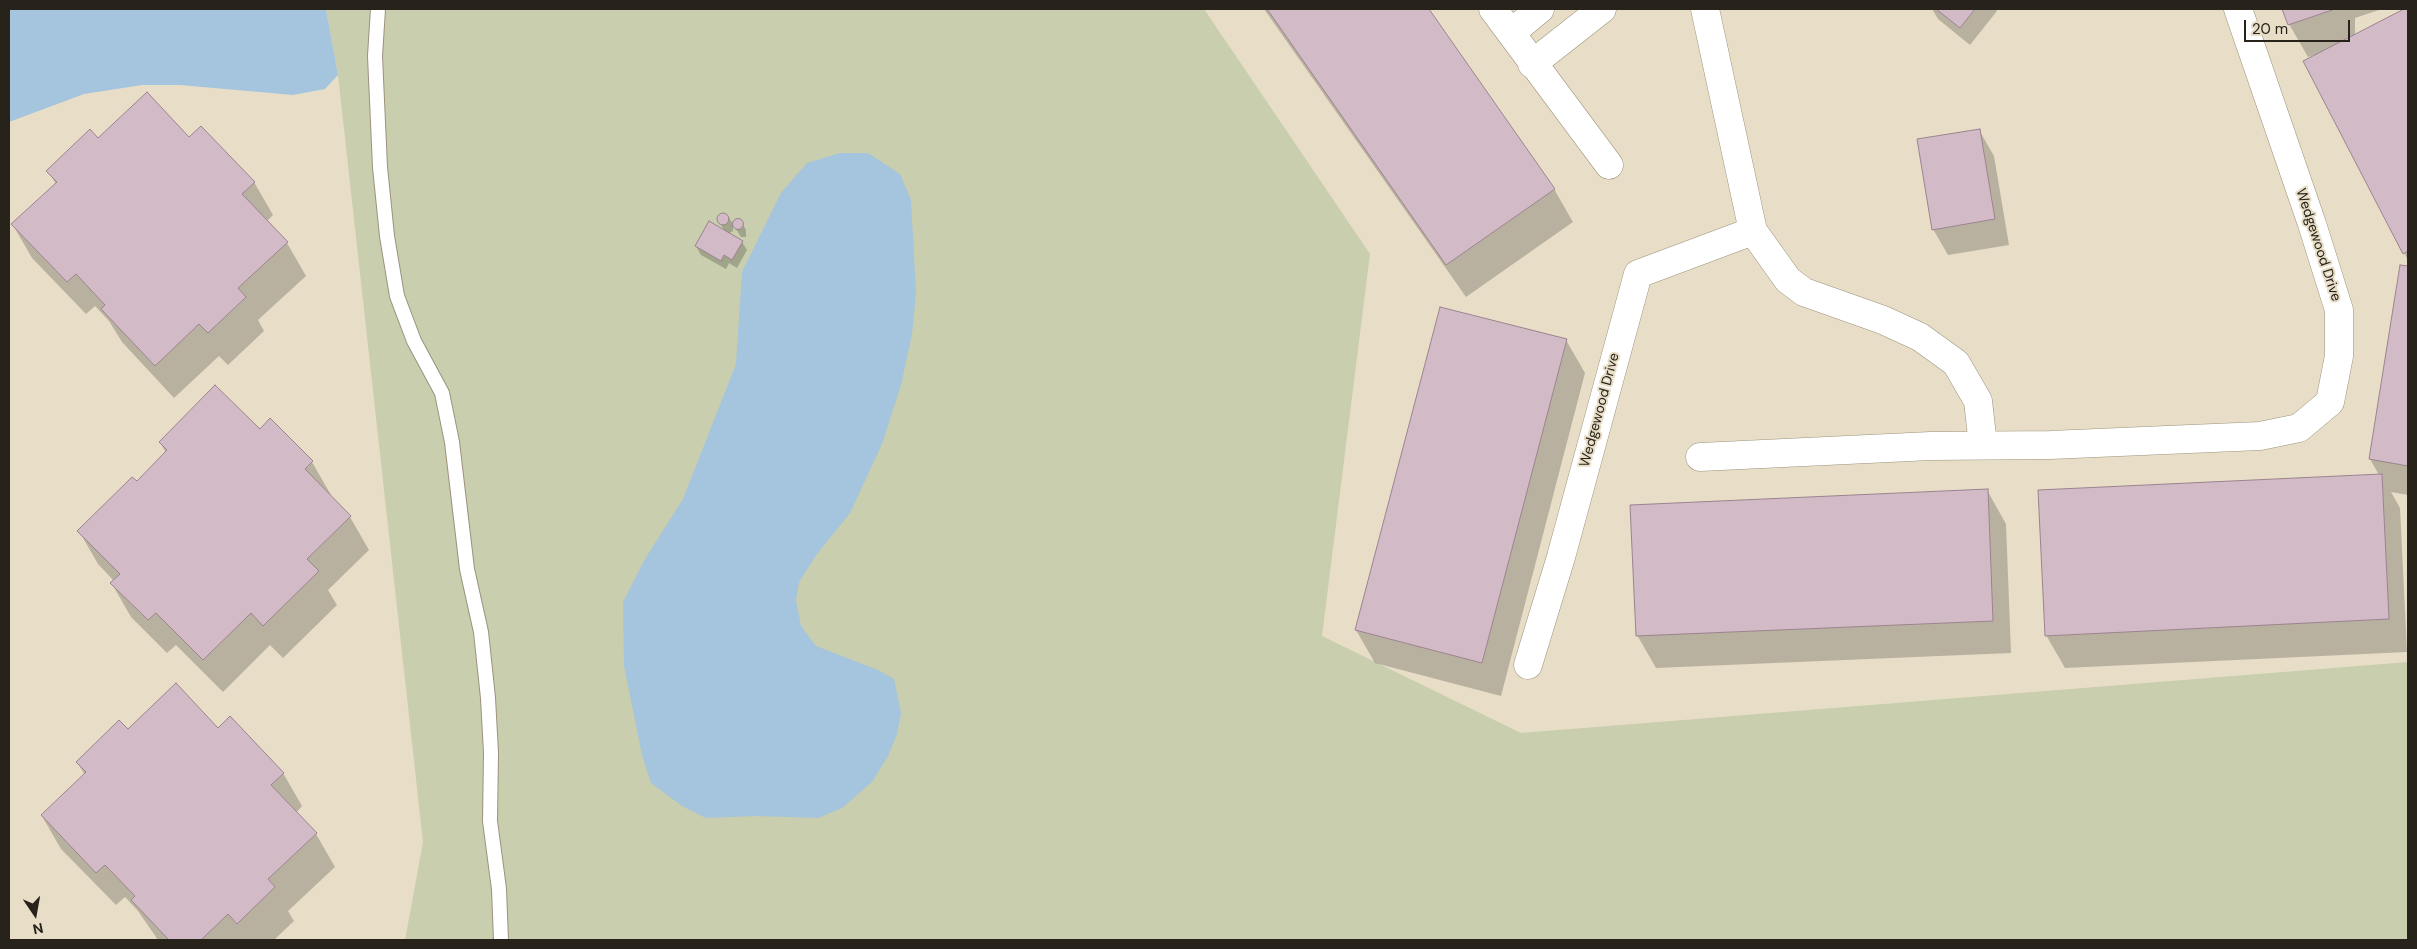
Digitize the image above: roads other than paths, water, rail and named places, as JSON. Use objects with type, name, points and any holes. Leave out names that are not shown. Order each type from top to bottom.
[{"type":"street","points":[[1493,9],[1512,32],[1532,64],[1609,165]]},
{"type":"street","points":[[1512,32],[1540,9]]},
{"type":"street","points":[[1532,64],[1602,9]]},
{"type":"street","points":[[1705,9],[1753,230],[1788,280],[1804,292],[1883,320],[1920,337],[1956,363],[1978,401],[1983,445]]},
{"type":"street","name":"Wedgewood Drive","points":[[1700,457],[2260,436],[2299,428],[2330,402],[2339,356],[2339,310],[2312,224],[2238,9]]},
{"type":"street","name":"Wedgewood Drive","points":[[1528,665],[1561,556],[1638,274],[1753,230]]},
{"type":"lane","points":[[378,9],[375,56],[380,166],[387,236],[398,296],[414,341],[442,393],[452,442],[467,569],[481,632],[488,698],[491,753],[490,821],[499,889],[501,940]]},
{"type":"water","points":[[9,9],[326,9],[338,75],[325,89],[293,95],[180,85],[142,85],[84,94],[9,122]]},
{"type":"water","points":[[840,153],[868,153],[900,174],[911,200],[916,293],[912,334],[901,385],[882,444],[850,513],[817,554],[799,582],[796,600],[801,626],[816,646],[878,670],[894,679],[901,713],[897,734],[888,756],[872,782],[842,808],[818,818],[756,816],[706,818],[682,806],[651,783],[642,755],[624,666],[623,602],[645,559],[683,499],[736,364],[742,272],[781,193],[807,163]]}]
